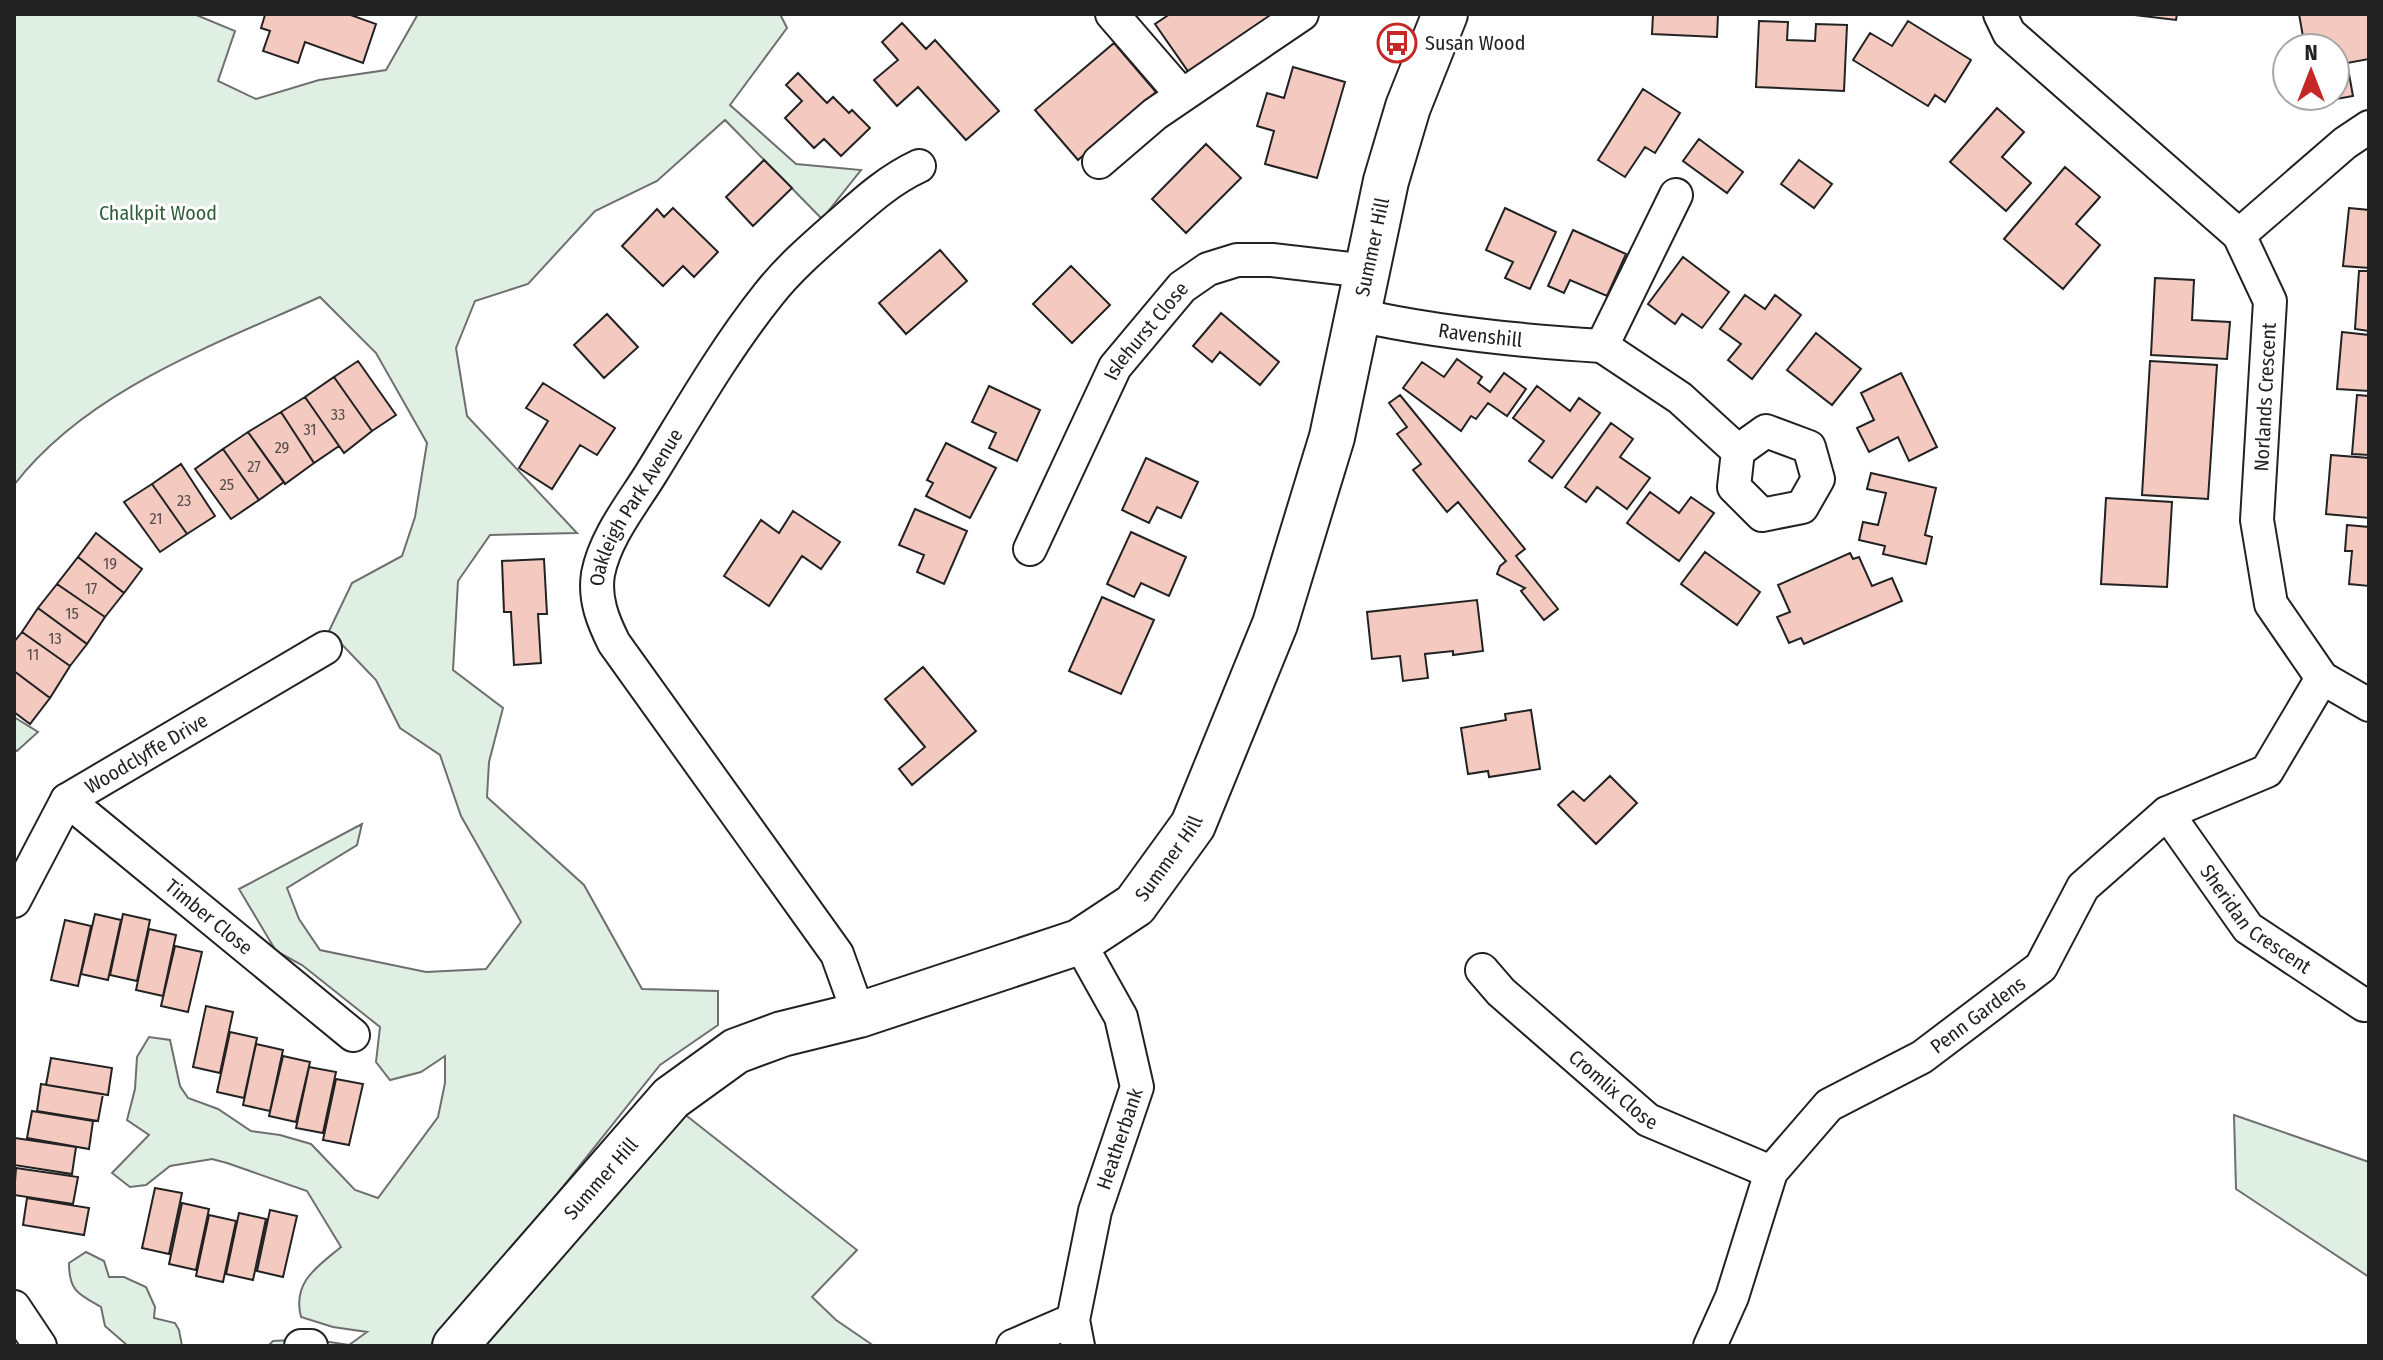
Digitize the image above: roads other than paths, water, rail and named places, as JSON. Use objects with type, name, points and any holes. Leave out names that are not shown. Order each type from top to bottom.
[{"type":"main road","name":"Summer Hill","points":[[455,1346],[671,1098],[736,1051],[782,1034],[859,1015],[1079,942],[1135,905],[1193,825],[1275,624],[1332,437],[1386,181],[1408,107],[1445,14]]},
{"type":"street","points":[[1112,14],[1182,95]]},
{"type":"street","points":[[1099,162],[1155,114],[1302,14]]},
{"type":"street","name":"Norlands Crescent","points":[[2000,14],[2009,33],[2239,235],[2270,301],[2257,520],[2271,604],[2322,678],[2369,705]]},
{"type":"street","points":[[2239,235],[2345,143],[2369,127]]},
{"type":"street","name":"Oakleigh Park Avenue","points":[[859,1015],[837,954],[614,643],[601,618],[597,596],[598,576],[601,561],[617,529],[708,381],[769,293],[797,262],[868,199],[901,174],[919,166]]},
{"type":"street","points":[[1676,195],[1602,346],[1680,398],[1738,451]]},
{"type":"street","name":"Islehurst Close","points":[[1030,549],[1115,367],[1182,287],[1208,269],[1237,260],[1272,260],[1367,271]]},
{"type":"street","name":"Ravenshill","points":[[1358,315],[1410,327],[1537,342],[1602,346]]},
{"type":"street","name":"Woodclyffe Drive","points":[[14,901],[67,800],[325,648]]},
{"type":"street","name":"Penn Gardens","points":[[1710,1346],[1732,1297],[1771,1172],[1829,1105],[1922,1057],[2041,967],[2083,887],[2167,813],[2267,771],[2322,678]]},
{"type":"street","name":"Timber Close","points":[[67,800],[353,1035]]},
{"type":"street","name":"Sheridan Crescent","points":[[2167,813],[2248,928],[2364,1005]]},
{"type":"street","name":"Heatherbank","points":[[1075,1333],[1095,1211],[1137,1087],[1121,1017],[1079,942]]},
{"type":"street","name":"Cromlix Close","points":[[1482,970],[1501,992],[1648,1120],[1771,1172]]},
{"type":"street","points":[[14,1307],[40,1346]]},
{"type":"street","points":[[1013,1346],[1075,1333]]},
{"type":"street","points":[[301,1346],[311,1346]]},
{"type":"place","name":"Susan Wood","points":[[1397,43]]},
{"type":"park label","name":"Chalkpit Wood","points":[[158,213]]}]
